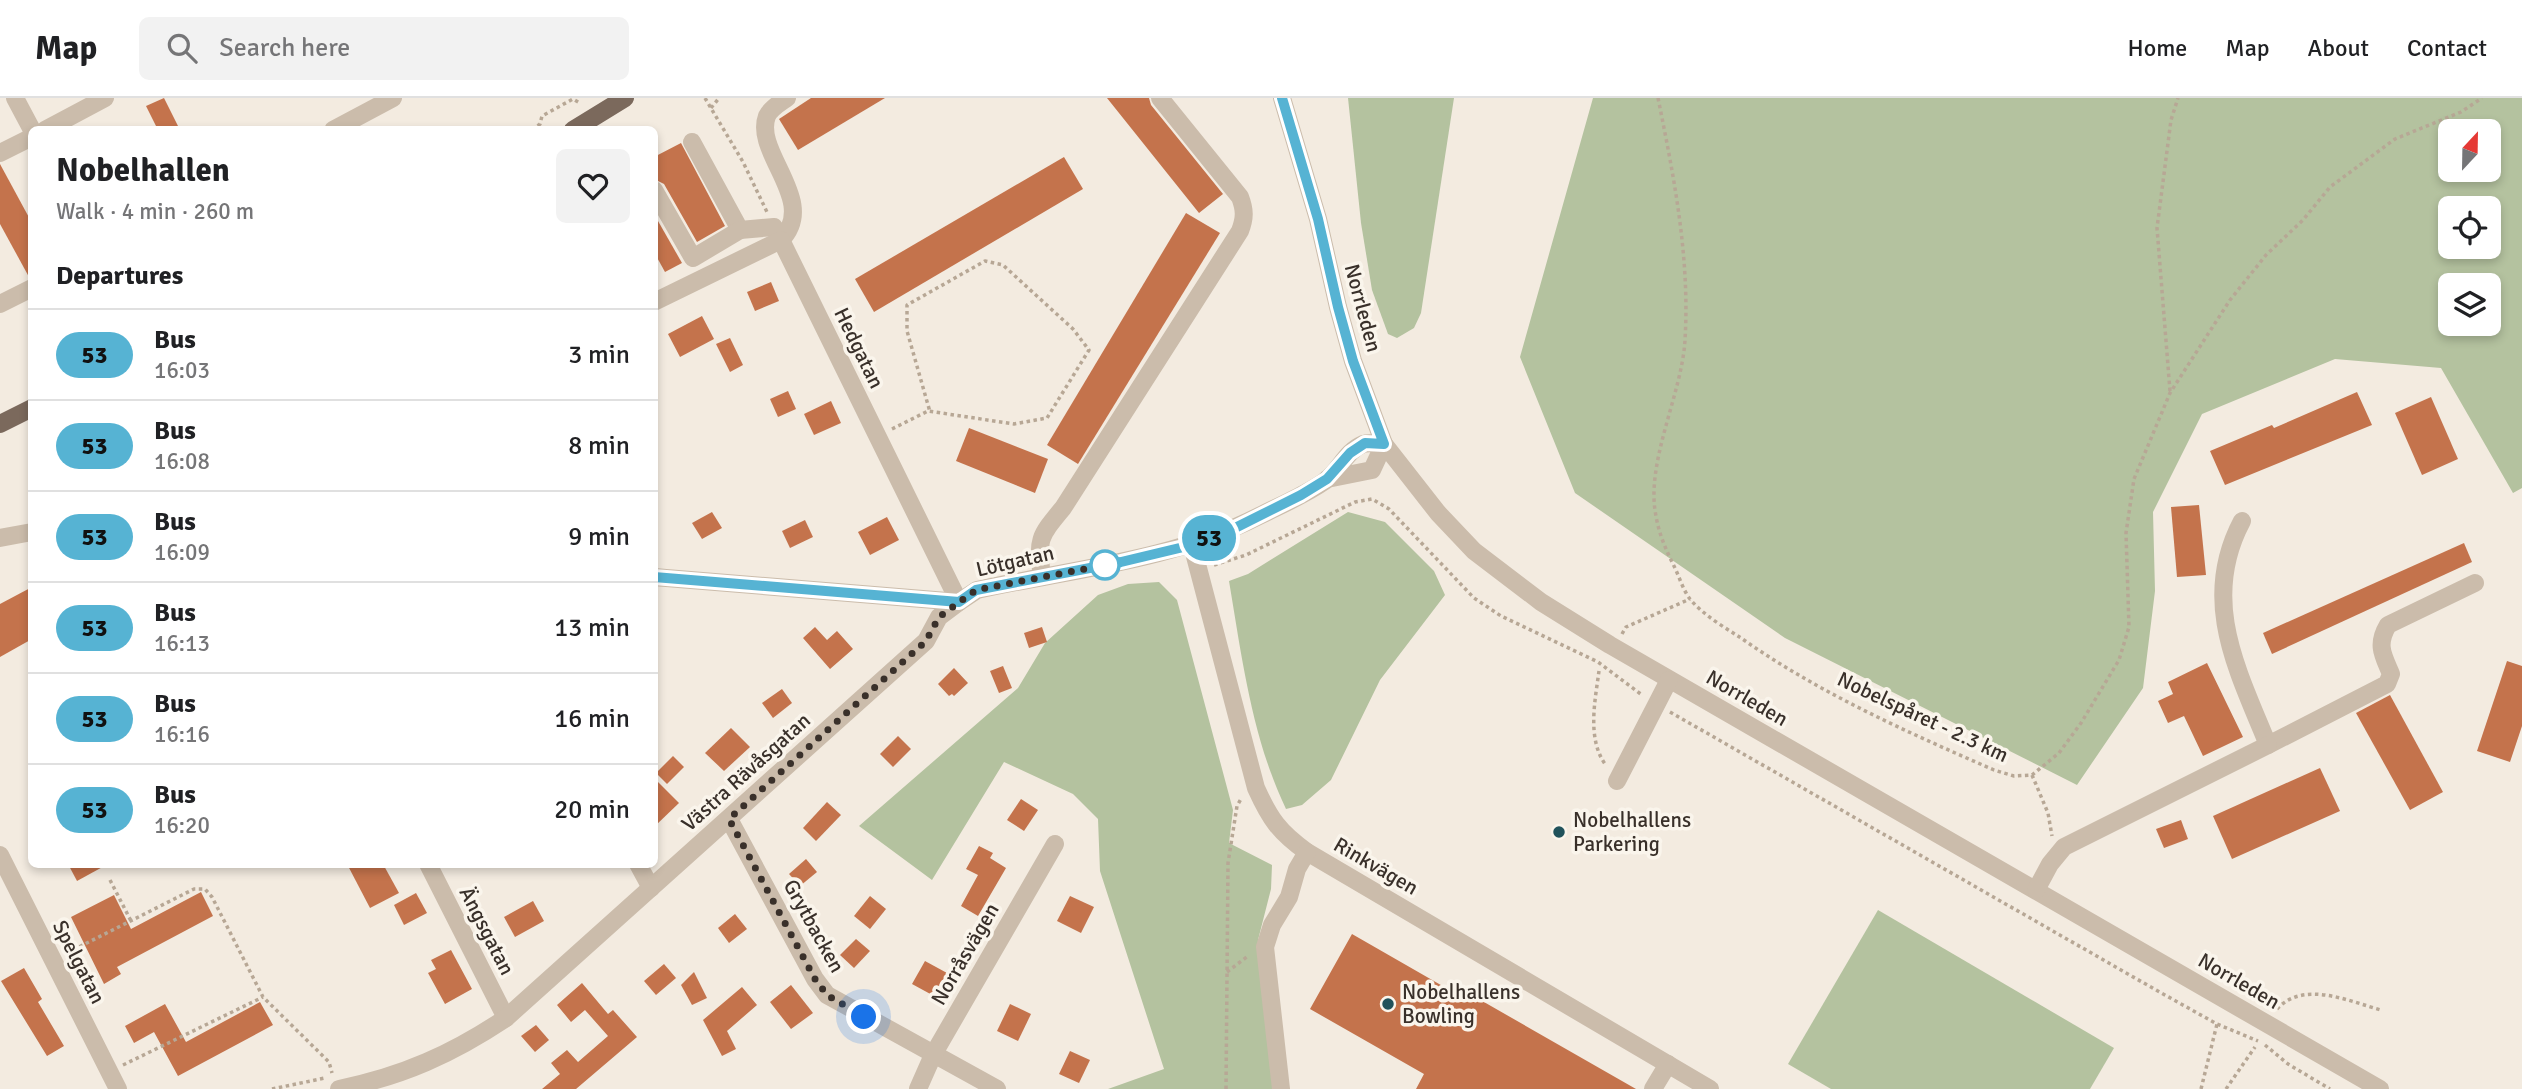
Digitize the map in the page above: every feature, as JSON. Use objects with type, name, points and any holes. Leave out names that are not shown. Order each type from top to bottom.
[{"type":"main road","points":[[580,126],[625,98]]},
{"type":"main road","points":[[0,424],[28,410]]},
{"type":"street","points":[[15,98],[30,126]]},
{"type":"street","points":[[52,126],[105,98]]},
{"type":"street","points":[[340,126],[393,98]]},
{"type":"street","points":[[658,197],[693,258],[740,230],[789,232],[793,207],[765,132],[767,117],[773,108],[787,98]]},
{"type":"street","points":[[1042,577],[1038,546],[1041,537],[1063,508],[1240,231],[1244,219],[1240,197],[1160,98]]},
{"type":"street","name":"Norrleden","points":[[1282,98],[1303,163],[1353,361],[1384,444],[1438,513],[1474,551],[1541,602],[1670,680],[2380,1089]]},
{"type":"street","name":"Norrleden","points":[[1296,98],[1303,163]]},
{"type":"street","points":[[0,153],[28,138]]},
{"type":"street","points":[[692,142],[740,230]]},
{"type":"street","points":[[658,300],[778,233]]},
{"type":"street","name":"Hedgatan","points":[[778,233],[959,602]]},
{"type":"street","points":[[0,304],[28,290]]},
{"type":"street","name":"Lötgatan","points":[[658,577],[959,602],[976,590],[1121,562],[1192,545],[1237,527],[1301,495],[1327,479],[1350,453],[1365,443],[1384,444],[1372,470],[1327,479]]},
{"type":"street","points":[[2242,521],[2230,544],[2223,583],[2226,636],[2268,745]]},
{"type":"street","points":[[0,537],[28,533]]},
{"type":"street","name":"Rinkvägen","points":[[1192,545],[1253,777],[1269,816],[1289,838],[1307,852],[1710,1089]]},
{"type":"street","points":[[2036,890],[2050,864],[2064,847],[2387,684],[2391,674],[2382,652],[2381,637],[2388,625],[2475,583]]},
{"type":"street","name":"Västra Rävåsgatan","points":[[336,1083],[383,1085],[452,1052],[506,1018],[926,641],[939,617],[959,602]]},
{"type":"street","points":[[1617,781],[1670,680]]},
{"type":"street","name":"Grytbacken","points":[[729,819],[815,979],[827,995],[997,1089]]},
{"type":"street","name":"Norråsvägen","points":[[918,1089],[933,1055],[1055,844]]},
{"type":"street","points":[[1281,1089],[1265,947],[1272,926],[1289,897],[1297,869],[1307,852]]},
{"type":"street","name":"Spelgatan","points":[[0,855],[118,1089]]},
{"type":"street","name":"Ängsgatan","points":[[430,868],[506,1018]]},
{"type":"street","points":[[640,868],[651,888]]},
{"type":"street","points":[[1653,1089],[1668,1064]]},
{"type":"path","points":[[705,98],[743,162],[778,233]]},
{"type":"path","points":[[711,108],[719,98]]},
{"type":"path","name":"Nobelspåret - 2.3 km","points":[[1658,98],[1674,176],[1684,246],[1685,342],[1679,379],[1659,457],[1655,514],[1663,542],[1690,599],[1711,618],[1783,667],[1866,713],[1994,770],[2014,776],[2032,775],[2059,753],[2119,660],[2129,627],[2126,533],[2132,489],[2170,393],[2230,300],[2266,255],[2330,187],[2395,139],[2460,112],[2482,98]]},
{"type":"path","points":[[2170,393],[2157,228],[2171,120],[2178,98]]},
{"type":"path","points":[[537,126],[542,116],[573,99],[580,103]]},
{"type":"path","points":[[878,437],[930,412],[1014,424],[1047,418],[1089,350],[1073,329],[1003,265],[985,261],[907,305],[907,331],[930,412]]},
{"type":"path","points":[[1199,571],[1246,555],[1355,502],[1371,499],[1379,502],[1396,516],[1474,598],[1502,616],[1598,663],[1658,704],[2217,1024],[2258,1041],[2288,1064],[2329,1089]]},
{"type":"path","points":[[1620,637],[1626,627],[1690,599]]},
{"type":"path","points":[[1599,671],[1595,708],[1597,752],[1617,781]]},
{"type":"path","points":[[2032,775],[2048,813],[2052,838],[2050,864]]},
{"type":"path","points":[[1226,1089],[1228,863],[1237,806],[1253,777]]},
{"type":"path","points":[[110,880],[131,920]]},
{"type":"path","points":[[53,960],[194,889],[205,889],[212,897],[263,997],[329,1062],[336,1083]]},
{"type":"path","points":[[1227,972],[1244,958],[1265,947]]},
{"type":"path","points":[[2276,1011],[2284,1002],[2296,996],[2313,994],[2381,1010]]},
{"type":"path","points":[[109,1072],[263,997]]},
{"type":"path","points":[[2201,1089],[2217,1024]]},
{"type":"path","points":[[2227,1089],[2255,1047]]},
{"type":"green space","points":[[1348,98],[1454,98],[1421,313],[1414,328],[1397,338],[1388,334],[1372,290],[1361,223]]},
{"type":"green space","points":[[1593,98],[2522,98],[2522,488],[2513,493],[2441,368],[2335,359],[2202,414],[2153,512],[2155,591],[2143,688],[2077,785],[1785,638],[1575,493],[1520,357]]},
{"type":"green space","points":[[1348,512],[1385,522],[1434,571],[1445,595],[1380,680],[1331,780],[1302,805],[1286,809],[1274,782],[1256,726],[1229,581],[1248,574]]},
{"type":"green space","points":[[1159,582],[1177,600],[1233,810],[1229,843],[1272,865],[1271,889],[1258,940],[1274,1038],[1276,1089],[1108,1089],[1164,1069],[1100,871],[1098,819],[1073,794],[1004,762],[932,880],[859,826],[1018,688],[1045,643],[1098,595],[1128,584]]},
{"type":"green space","points":[[1878,910],[2114,1048],[2090,1089],[1831,1089],[1788,1064]]},
{"type":"building","points":[[164,98],[178,126],[156,126],[146,106]]},
{"type":"building","points":[[811,98],[885,98],[798,150],[779,119]]},
{"type":"building","points":[[1107,98],[1149,98],[1151,105],[1223,194],[1199,213]]},
{"type":"building","points":[[681,143],[725,226],[697,242],[664,184],[658,181],[658,155]]},
{"type":"building","points":[[1064,157],[1083,189],[874,312],[855,279]]},
{"type":"building","points":[[0,164],[28,216],[28,275],[0,224]]},
{"type":"building","points":[[1186,213],[1220,233],[1078,464],[1047,445]]},
{"type":"building","points":[[658,221],[682,263],[665,272],[658,259]]},
{"type":"building","points":[[771,282],[779,301],[755,311],[747,292]]},
{"type":"building","points":[[702,316],[714,339],[680,357],[668,334]]},
{"type":"building","points":[[730,338],[743,365],[730,372],[716,344]]},
{"type":"building","points":[[788,391],[796,409],[778,417],[770,399]]},
{"type":"building","points":[[2357,392],[2372,425],[2225,485],[2210,451],[2272,425],[2274,428]]},
{"type":"building","points":[[2431,397],[2458,459],[2422,475],[2395,413]]},
{"type":"building","points":[[831,401],[841,423],[814,435],[804,414]]},
{"type":"building","points":[[969,428],[1048,459],[1035,493],[956,461]]},
{"type":"building","points":[[2199,505],[2206,575],[2177,577],[2171,507]]},
{"type":"building","points":[[712,512],[722,528],[702,539],[692,523]]},
{"type":"building","points":[[887,517],[899,540],[870,555],[858,532]]},
{"type":"building","points":[[805,520],[813,537],[790,548],[782,531]]},
{"type":"building","points":[[2464,543],[2472,562],[2272,654],[2263,633]]},
{"type":"building","points":[[28,589],[28,641],[0,657],[0,604]]},
{"type":"building","points":[[815,627],[827,640],[837,631],[853,649],[830,669],[803,638]]},
{"type":"building","points":[[1042,627],[1047,642],[1029,648],[1024,633]]},
{"type":"building","points":[[2507,661],[2522,666],[2522,726],[2510,762],[2477,751]]},
{"type":"building","points":[[2207,663],[2243,737],[2203,756],[2184,716],[2168,723],[2158,701],[2173,694],[2168,682]]},
{"type":"building","points":[[1003,666],[1012,688],[999,693],[990,671]]},
{"type":"building","points":[[954,668],[968,683],[954,696],[949,696],[938,684]]},
{"type":"building","points":[[782,689],[792,703],[773,718],[762,703]]},
{"type":"building","points":[[2390,695],[2443,792],[2410,810],[2356,713]]},
{"type":"building","points":[[731,728],[750,747],[724,771],[705,753]]},
{"type":"building","points":[[898,736],[911,749],[893,767],[880,754]]},
{"type":"building","points":[[673,756],[684,767],[667,784],[658,775],[658,771]]},
{"type":"building","points":[[2320,768],[2340,811],[2232,859],[2213,816]]},
{"type":"building","points":[[658,782],[679,803],[658,823]]},
{"type":"building","points":[[1021,799],[1038,810],[1024,831],[1007,820]]},
{"type":"building","points":[[827,802],[841,815],[816,841],[803,828]]},
{"type":"building","points":[[2181,820],[2188,839],[2164,848],[2156,829]]},
{"type":"building","points":[[979,846],[993,853],[990,858],[1006,868],[978,916],[961,906],[978,875],[966,869]]},
{"type":"building","points":[[806,859],[817,872],[800,886],[789,874]]},
{"type":"building","points":[[70,868],[101,868],[77,881]]},
{"type":"building","points":[[349,868],[385,868],[399,893],[370,908]]},
{"type":"building","points":[[201,892],[213,916],[117,967],[121,974],[104,984],[71,917],[114,895],[131,929]]},
{"type":"building","points":[[416,893],[427,913],[404,925],[394,905]]},
{"type":"building","points":[[870,896],[886,909],[870,929],[854,916]]},
{"type":"building","points":[[1070,896],[1094,907],[1081,933],[1057,921]]},
{"type":"building","points":[[533,901],[544,921],[515,937],[504,917]]},
{"type":"building","points":[[735,914],[747,929],[729,943],[718,928]]},
{"type":"building","points":[[1352,934],[1467,1000],[1470,994],[1636,1089],[1416,1089],[1424,1074],[1310,1009]]},
{"type":"building","points":[[856,939],[870,951],[854,968],[840,955]]},
{"type":"building","points":[[451,950],[472,989],[445,1004],[428,973],[436,969],[431,960]]},
{"type":"building","points":[[925,961],[947,973],[934,996],[912,984]]},
{"type":"building","points":[[664,964],[676,978],[656,995],[644,981]]},
{"type":"building","points":[[24,968],[42,999],[38,1002],[64,1046],[47,1056],[1,981]]},
{"type":"building","points":[[694,972],[707,998],[692,1005],[681,985]]},
{"type":"building","points":[[582,983],[608,1014],[613,1010],[637,1037],[576,1089],[542,1089],[560,1074],[551,1063],[567,1050],[578,1062],[608,1036],[585,1010],[571,1022],[557,1005]]},
{"type":"building","points":[[791,985],[813,1013],[791,1029],[770,1002]]},
{"type":"building","points":[[742,987],[757,1005],[727,1031],[736,1049],[722,1056],[703,1020]]},
{"type":"building","points":[[260,1002],[273,1025],[178,1076],[154,1032],[134,1043],[125,1026],[165,1004],[186,1042]]},
{"type":"building","points":[[1010,1004],[1031,1014],[1018,1041],[997,1031]]},
{"type":"building","points":[[536,1025],[549,1040],[535,1052],[521,1036]]},
{"type":"building","points":[[1070,1051],[1090,1060],[1079,1083],[1059,1074]]},
{"type":"bus line","name":"53","points":[[658,577],[959,602],[976,590],[1121,562],[1192,545],[1237,527],[1301,495],[1327,479],[1350,453],[1365,443],[1384,444],[1353,361],[1303,163],[1282,98]]},
{"type":"place","name":"Nobelhallens Parkering","points":[[1559,832]]},
{"type":"place","name":"Nobelhallens Bowling","points":[[1388,1004]]},
{"type":"route","points":[[864,1017],[827,995],[815,979],[729,819],[926,641],[939,617],[976,590],[1105,565]]}]
